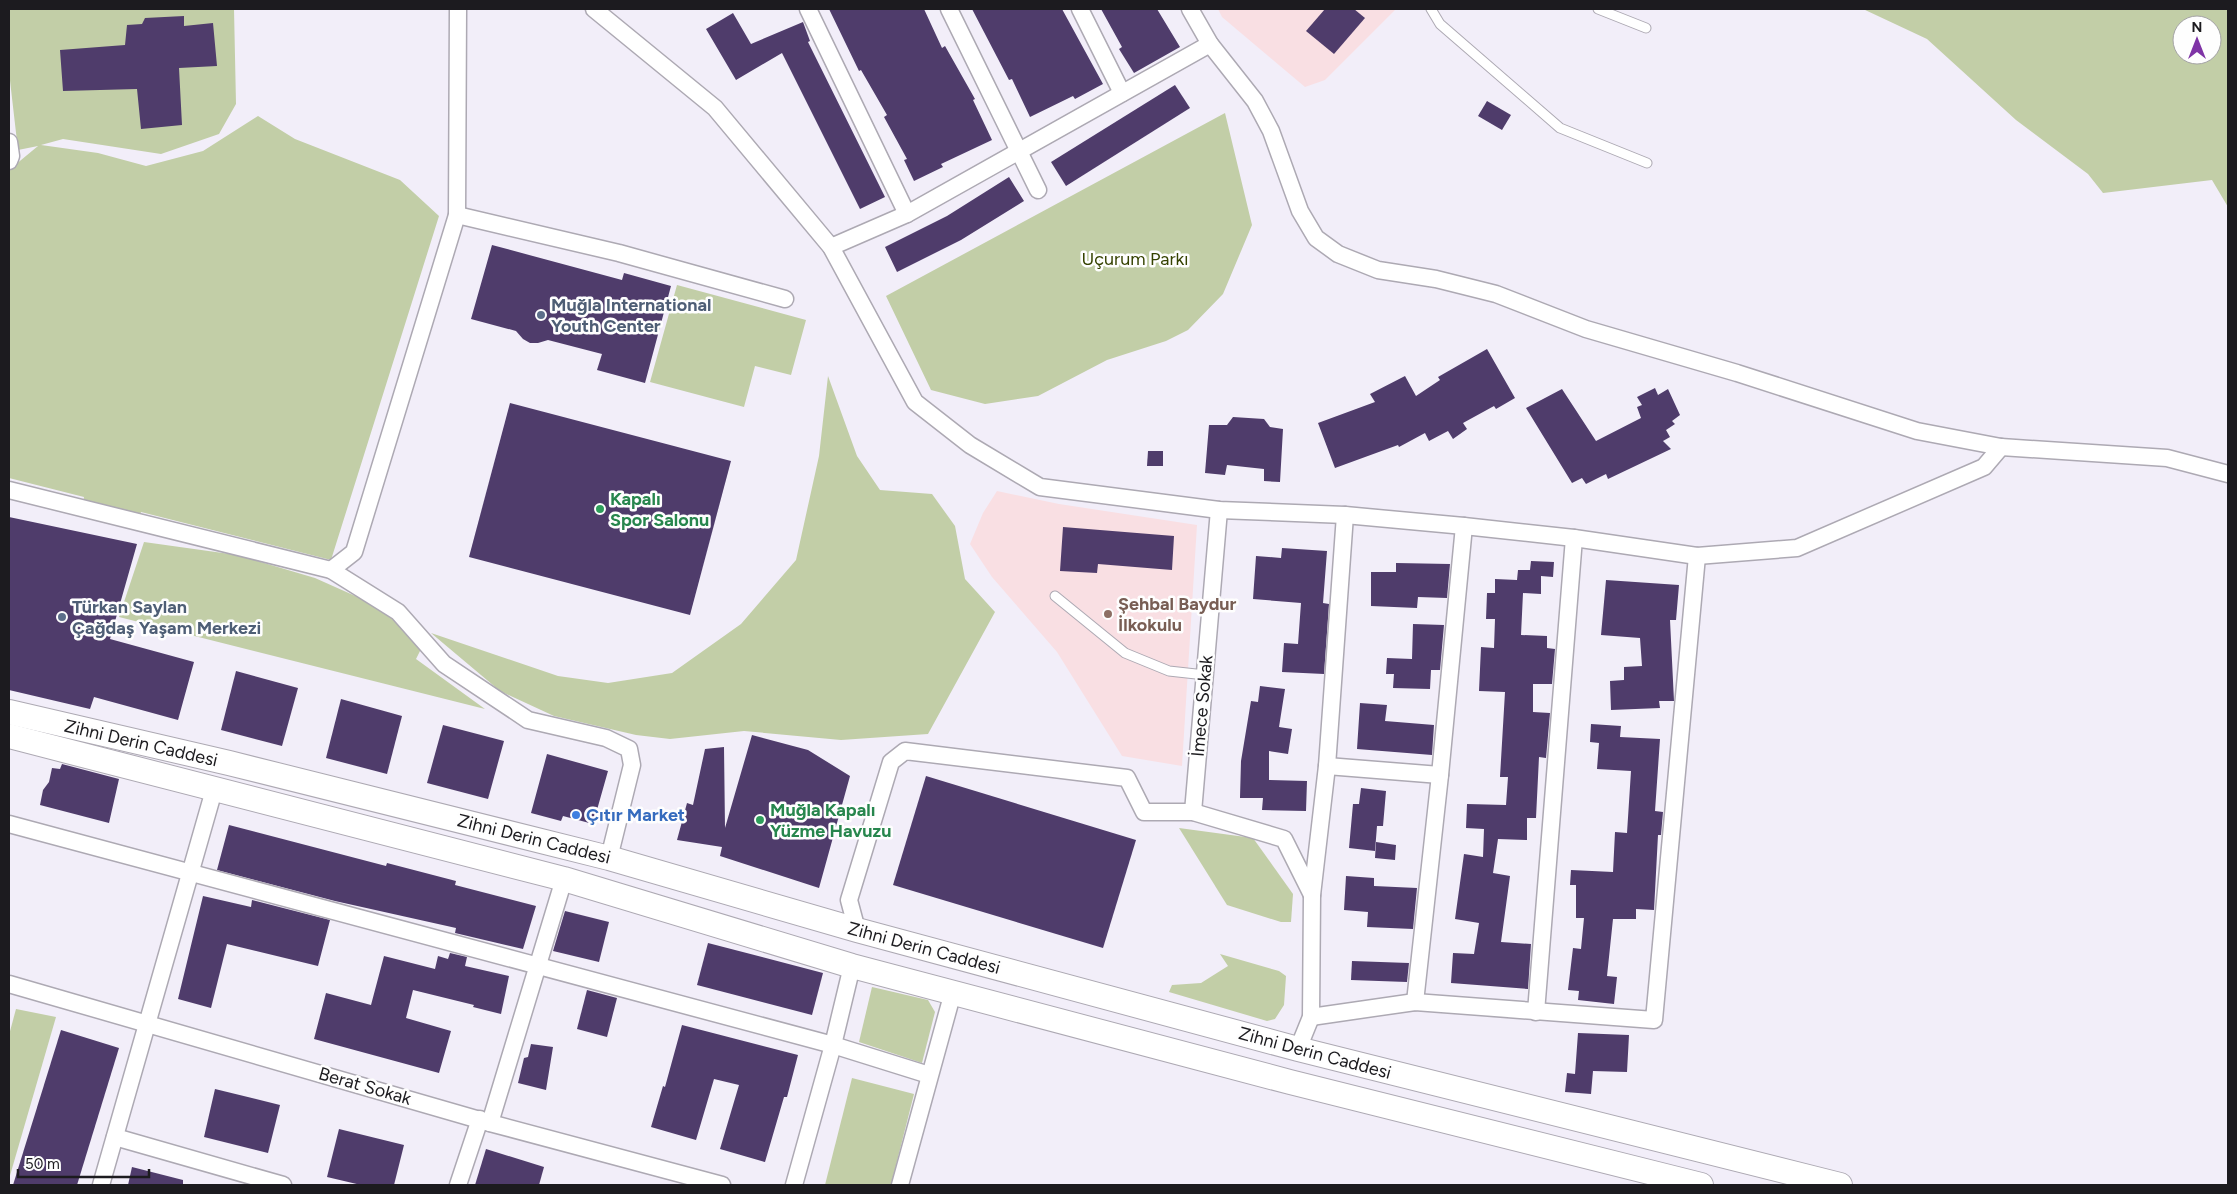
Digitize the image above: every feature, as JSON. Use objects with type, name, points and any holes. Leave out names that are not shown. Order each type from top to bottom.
[{"type":"main road","name":"Zihni Derin Caddesi","points":[[9,712],[609,858],[857,930],[1298,1049],[1840,1185]]},
{"type":"main road","name":"Zihni Derin Caddesi","points":[[9,736],[564,879],[852,966],[1290,1082],[1701,1185]]},
{"type":"main road","points":[[852,966],[857,930]]},
{"type":"main road","points":[[953,992],[961,958]]},
{"type":"main road","points":[[1290,1082],[1298,1049]]},
{"type":"street","points":[[331,570],[354,552],[457,215],[458,9]]},
{"type":"street","points":[[594,9],[715,108],[832,247],[915,402],[970,444],[1040,487],[1219,510],[1345,514],[1464,526],[1574,538],[1697,556],[1797,548],[1984,467],[2001,448]]},
{"type":"street","points":[[808,9],[906,214]]},
{"type":"street","points":[[949,9],[1038,190]]},
{"type":"street","points":[[1080,9],[1122,93]]},
{"type":"street","points":[[1190,9],[1210,44],[1255,101],[1271,131],[1300,211],[1316,238],[1338,254],[1378,270],[1436,279],[1496,294],[1586,329],[1737,372],[1917,432],[2001,448],[2166,458],[2228,474]]},
{"type":"street","points":[[832,247],[906,214],[1210,44]]},
{"type":"street","points":[[9,142],[9,161]]},
{"type":"street","points":[[457,215],[619,253],[785,299]]},
{"type":"street","points":[[9,490],[331,570],[398,612],[444,664],[528,720],[606,738],[629,749],[632,765],[609,858]]},
{"type":"street","name":"İmece Sokak","points":[[1193,812],[1219,510]]},
{"type":"street","points":[[1298,1049],[1311,1017],[1312,895],[1327,766],[1345,514]]},
{"type":"street","points":[[1415,1002],[1440,775],[1464,526]]},
{"type":"street","points":[[1536,1012],[1574,538]]},
{"type":"street","points":[[1311,1017],[1415,1002],[1654,1020],[1697,556]]},
{"type":"street","points":[[857,930],[849,900],[891,762],[905,751],[1127,778],[1144,812],[1193,812],[1284,839],[1312,895]]},
{"type":"street","points":[[1327,766],[1440,775]]},
{"type":"street","points":[[101,1185],[214,790]]},
{"type":"street","points":[[9,824],[536,967],[833,1045],[929,1074]]},
{"type":"street","points":[[458,1185],[485,1121],[564,879]]},
{"type":"street","points":[[794,1185],[833,1045],[852,966]]},
{"type":"street","name":"Berat Sokak","points":[[9,984],[692,1182],[722,1185]]},
{"type":"street","points":[[900,1185],[953,992]]},
{"type":"street","points":[[115,1138],[283,1185]]},
{"type":"lane","points":[[1431,9],[1440,24],[1560,128],[1647,163]]},
{"type":"lane","points":[[1598,9],[1646,28]]},
{"type":"lane","points":[[1055,596],[1124,653],[1169,671],[1205,675]]},
{"type":"shaded area","points":[[1218,9],[1396,9],[1325,80],[1305,87],[1222,17]]},
{"type":"shaded area","name":"Şehbal Baydur İlkokulu","points":[[997,491],[1059,504],[1197,525],[1182,766],[1122,756],[1057,652],[992,577],[970,544],[983,513]]},
{"type":"green space","points":[[9,9],[234,9],[236,104],[219,134],[161,154],[63,139],[41,145],[98,153],[146,166],[203,151],[258,116],[295,139],[400,180],[439,216],[331,560],[141,512],[139,519],[83,503],[84,497],[9,478],[9,170],[38,146],[18,150],[9,72]]},
{"type":"green space","points":[[1863,9],[2228,9],[2228,207],[2212,180],[2103,193],[2088,174],[2016,120],[1927,39]]},
{"type":"green space","name":"Uçurum Parkı","points":[[1225,113],[1252,225],[1223,294],[1188,330],[1166,341],[1107,360],[1038,396],[985,404],[931,390],[886,296]]},
{"type":"green space","points":[[677,285],[806,320],[791,375],[755,366],[744,407],[650,382]]},
{"type":"green space","points":[[828,376],[857,456],[880,490],[932,494],[955,526],[965,579],[995,612],[928,734],[841,740],[744,731],[670,739],[636,735],[554,716],[500,691],[431,633],[558,676],[608,683],[672,673],[741,624],[796,560],[819,456]]},
{"type":"green space","points":[[144,542],[237,555],[315,578],[371,603],[407,630],[422,647],[416,659],[485,709],[119,617]]},
{"type":"green space","points":[[1179,828],[1253,838],[1293,894],[1291,922],[1281,922],[1227,905]]},
{"type":"green space","points":[[1220,954],[1279,971],[1286,976],[1284,1005],[1275,1019],[1267,1021],[1169,992],[1172,985],[1201,983],[1228,966]]},
{"type":"green space","points":[[872,987],[928,1000],[935,1012],[922,1063],[859,1042]]},
{"type":"green space","points":[[16,1009],[56,1017],[9,1179],[9,1035]]},
{"type":"green space","points":[[852,1078],[914,1094],[891,1185],[825,1185]]},
{"type":"building","points":[[829,9],[924,9],[942,48],[945,46],[975,99],[973,100],[992,140],[941,164],[943,167],[914,181],[904,160],[907,159],[884,117],[887,115],[861,70],[859,71]]},
{"type":"building","points":[[972,9],[1062,9],[1103,84],[1075,99],[1073,96],[1030,117],[1012,79],[1009,80]]},
{"type":"building","points":[[1101,9],[1157,9],[1180,47],[1134,73],[1119,49],[1122,47]]},
{"type":"building","points":[[1325,9],[1354,9],[1365,18],[1334,54],[1306,31]]},
{"type":"building","points":[[733,13],[751,44],[803,22],[810,41],[808,42],[885,197],[860,209],[782,53],[736,80],[706,29]]},
{"type":"building","points":[[184,16],[184,26],[213,23],[217,66],[179,68],[182,125],[141,129],[137,89],[63,91],[60,50],[125,45],[127,25],[142,24],[145,18]]},
{"type":"building","points":[[1175,85],[1190,108],[1066,186],[1051,162]]},
{"type":"building","points":[[1487,101],[1511,115],[1502,130],[1478,116]]},
{"type":"building","points":[[1009,177],[1024,201],[961,240],[897,272],[885,247],[947,216]]},
{"type":"building","points":[[492,245],[622,280],[624,273],[671,286],[645,383],[597,370],[602,354],[548,340],[530,343],[523,339],[516,331],[471,319]]},
{"type":"building","points":[[1487,349],[1515,398],[1496,409],[1494,406],[1463,423],[1467,429],[1453,439],[1448,431],[1429,441],[1425,433],[1399,447],[1398,445],[1335,468],[1318,423],[1375,402],[1370,394],[1405,376],[1416,396],[1440,380],[1438,377]]},
{"type":"building","points":[[1655,388],[1658,395],[1668,389],[1680,415],[1672,421],[1675,424],[1666,430],[1670,437],[1663,441],[1671,449],[1608,479],[1606,474],[1586,484],[1582,478],[1572,483],[1526,408],[1562,389],[1596,441],[1641,418],[1637,407],[1642,405],[1637,397]]},
{"type":"building","name":"Kapalı Spor Salonu","points":[[510,403],[731,461],[690,615],[469,557]]},
{"type":"building","points":[[1233,417],[1264,419],[1270,427],[1283,429],[1280,482],[1264,481],[1264,469],[1227,465],[1225,475],[1205,473],[1209,425],[1227,425]]},
{"type":"building","points":[[1148,451],[1163,451],[1163,466],[1147,466]]},
{"type":"building","name":"Türkan Saylan Çağdaş Yaşam Merkezi","points":[[9,517],[137,544],[110,639],[194,662],[178,720],[94,697],[90,709],[9,690]]},
{"type":"building","points":[[1063,527],[1174,536],[1172,570],[1098,564],[1097,573],[1060,571]]},
{"type":"building","points":[[1282,548],[1327,551],[1323,603],[1329,604],[1324,674],[1282,672],[1284,643],[1298,644],[1301,603],[1253,599],[1256,556],[1281,558]]},
{"type":"building","points":[[1531,561],[1554,562],[1553,577],[1541,576],[1541,594],[1523,593],[1521,635],[1547,636],[1547,648],[1555,649],[1552,684],[1533,684],[1533,712],[1550,713],[1546,758],[1539,757],[1536,818],[1527,818],[1527,840],[1498,839],[1493,873],[1510,876],[1501,942],[1531,944],[1528,989],[1451,983],[1453,953],[1474,954],[1479,923],[1455,919],[1464,854],[1483,857],[1484,829],[1466,828],[1467,804],[1506,805],[1508,777],[1500,777],[1505,692],[1479,691],[1481,647],[1494,648],[1495,619],[1486,619],[1487,593],[1495,593],[1495,579],[1517,580],[1518,570],[1530,570]]},
{"type":"building","points":[[1396,563],[1450,564],[1447,598],[1418,597],[1417,608],[1371,606],[1371,572],[1396,572]]},
{"type":"building","points":[[1606,580],[1679,585],[1676,620],[1670,620],[1674,701],[1659,701],[1660,708],[1611,710],[1610,681],[1624,680],[1624,667],[1642,666],[1640,638],[1601,635]]},
{"type":"building","points":[[1413,624],[1444,625],[1440,670],[1431,670],[1430,689],[1393,688],[1394,674],[1386,674],[1387,658],[1412,659]]},
{"type":"building","points":[[236,671],[298,688],[282,746],[221,730]]},
{"type":"building","points":[[1260,686],[1285,689],[1279,727],[1292,729],[1288,754],[1269,751],[1269,780],[1307,781],[1306,811],[1262,810],[1263,798],[1240,798],[1241,761],[1251,701],[1258,702]]},
{"type":"building","points":[[341,699],[402,716],[387,774],[326,758]]},
{"type":"building","points":[[1360,703],[1387,705],[1385,721],[1434,725],[1432,755],[1357,749]]},
{"type":"building","points":[[1591,724],[1621,726],[1620,737],[1660,739],[1655,811],[1663,812],[1661,835],[1658,835],[1654,910],[1636,909],[1636,919],[1613,919],[1607,976],[1617,977],[1614,1004],[1578,1000],[1579,991],[1568,990],[1573,948],[1581,949],[1584,918],[1576,918],[1576,885],[1570,885],[1571,870],[1613,872],[1615,832],[1627,833],[1631,771],[1597,769],[1599,743],[1590,742]]},
{"type":"building","points":[[443,725],[504,741],[488,799],[427,783]]},
{"type":"building","name":"Muğla Kapalı Yüzme Havuzu","points":[[752,735],[808,750],[850,776],[819,888],[720,856],[722,847],[677,840],[687,803],[693,805],[705,749],[724,747],[725,828]]},
{"type":"building","points":[[547,754],[608,771],[593,824],[563,816],[561,821],[531,813]]},
{"type":"building","points":[[62,764],[119,779],[109,823],[40,805],[43,790],[49,782],[52,768],[60,769]]},
{"type":"building","points":[[926,776],[1136,840],[1103,948],[893,885]]},
{"type":"building","points":[[1361,788],[1386,791],[1383,826],[1377,826],[1375,851],[1349,848],[1353,804],[1359,804]]},
{"type":"building","points":[[229,825],[386,866],[387,863],[456,881],[455,885],[536,906],[523,949],[455,933],[456,928],[335,901],[217,870]]},
{"type":"building","points":[[1376,842],[1396,845],[1395,860],[1375,858]]},
{"type":"building","points":[[1346,876],[1374,878],[1374,886],[1417,888],[1413,929],[1367,927],[1368,912],[1344,910]]},
{"type":"building","points":[[203,896],[251,907],[252,900],[330,920],[318,966],[227,944],[211,1008],[178,999]]},
{"type":"building","points":[[565,911],[609,922],[599,962],[553,951]]},
{"type":"building","points":[[708,943],[823,973],[812,1015],[697,985]]},
{"type":"building","points":[[450,953],[467,957],[465,966],[509,976],[501,1014],[473,1007],[474,1005],[413,990],[406,1018],[451,1031],[439,1073],[314,1039],[326,993],[371,1005],[384,956],[435,969],[438,956],[448,959]]},
{"type":"building","points":[[1352,961],[1409,963],[1407,982],[1351,980]]},
{"type":"building","points":[[587,990],[617,998],[607,1037],[577,1029]]},
{"type":"building","points":[[682,1025],[798,1055],[787,1097],[784,1097],[765,1162],[720,1149],[739,1085],[714,1079],[696,1140],[651,1127],[663,1086],[665,1087]]},
{"type":"building","points":[[61,1030],[119,1048],[77,1185],[13,1185]]},
{"type":"building","points":[[1578,1033],[1629,1035],[1627,1072],[1593,1071],[1591,1094],[1565,1092],[1567,1073],[1575,1074]]},
{"type":"building","points":[[531,1044],[553,1047],[546,1090],[518,1083],[524,1058],[528,1057]]},
{"type":"building","points":[[215,1089],[280,1105],[268,1153],[204,1137]]},
{"type":"building","points":[[339,1129],[404,1145],[394,1185],[361,1185],[327,1177]]},
{"type":"building","points":[[486,1149],[544,1167],[539,1185],[475,1185]]},
{"type":"building","points":[[132,1167],[183,1180],[183,1185],[128,1185]]},
{"type":"place","name":"Muğla International Youth Center","points":[[541,315]]},
{"type":"place","name":"Kapalı Spor Salonu","points":[[600,509]]},
{"type":"place","name":"Şehbal Baydur İlkokulu","points":[[1108,614]]},
{"type":"place","name":"Türkan Saylan Çağdaş Yaşam Merkezi","points":[[62,617]]},
{"type":"place","name":"Çıtır Market","points":[[576,815]]},
{"type":"place","name":"Muğla Kapalı Yüzme Havuzu","points":[[760,820]]}]
